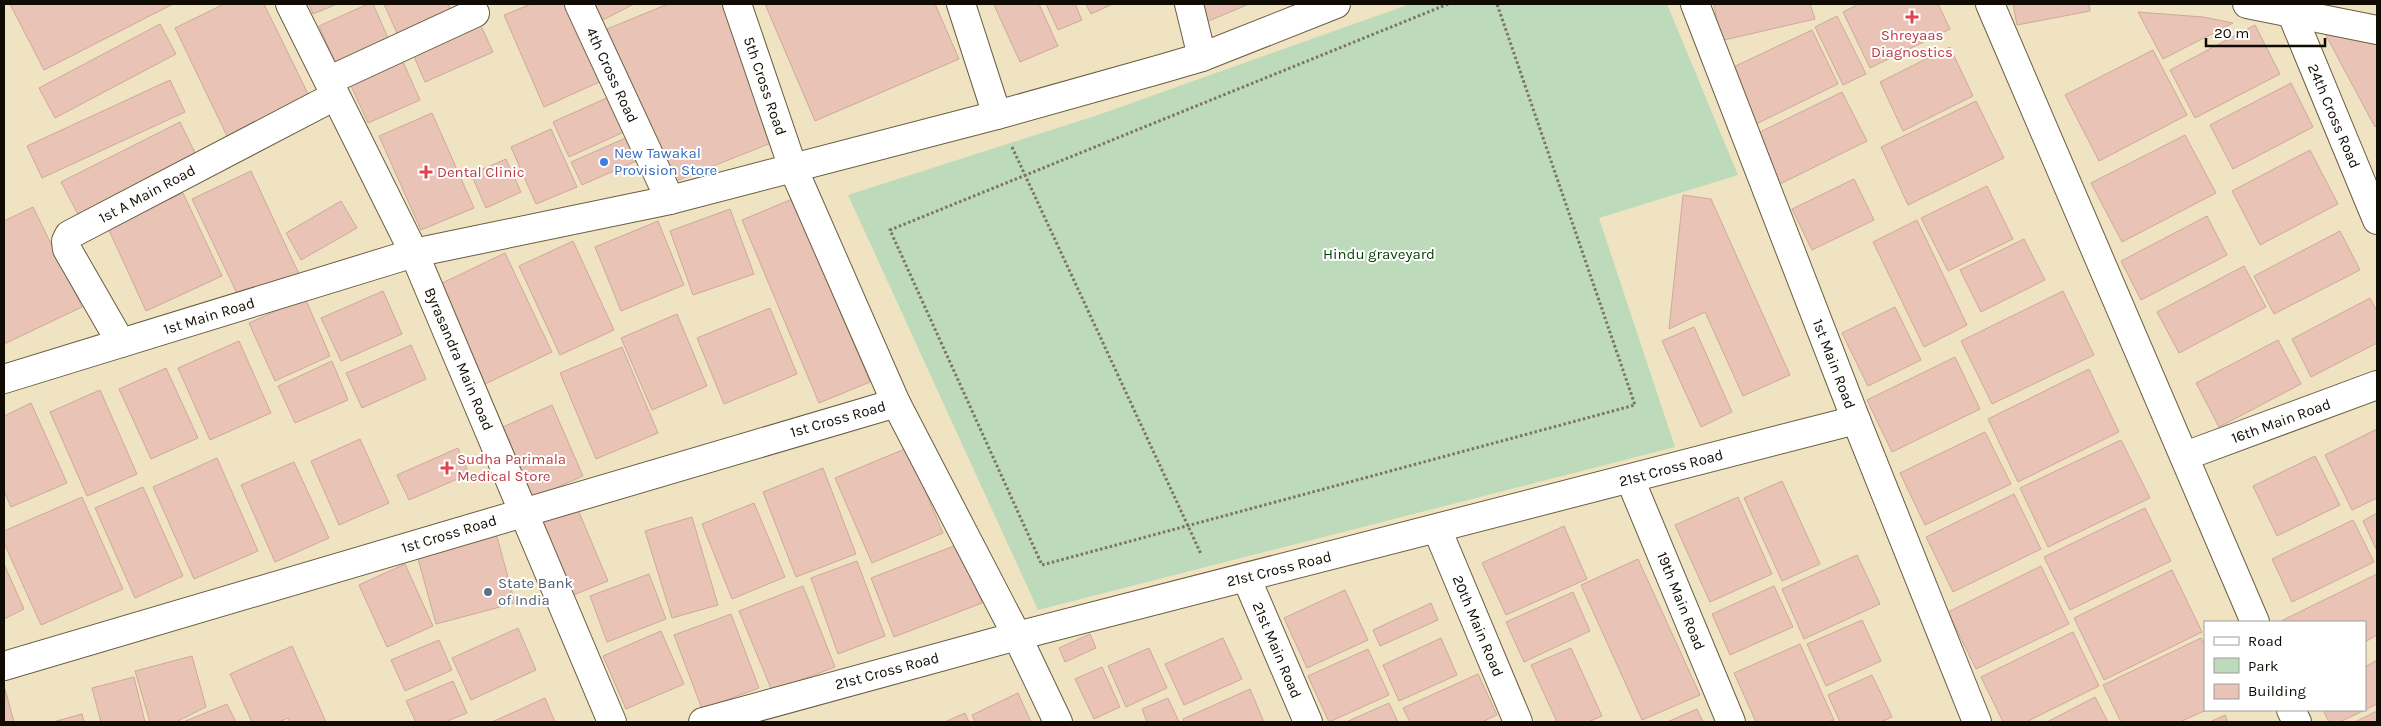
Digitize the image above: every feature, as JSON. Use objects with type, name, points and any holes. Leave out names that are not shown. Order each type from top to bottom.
[{"type":"street","name":"Byrasandra Main Road","points":[[290,4],[414,253],[612,722]]},
{"type":"street","name":"4th Cross Road","points":[[579,4],[670,200]]},
{"type":"street","name":"5th Cross Road","points":[[737,4],[793,168],[896,403],[1017,636],[1058,722]]},
{"type":"street","points":[[961,4],[997,115]]},
{"type":"street","points":[[1189,4],[1202,57]]},
{"type":"street","name":"1st Main Road","points":[[4,379],[414,253],[670,200],[997,115],[1202,57],[1336,4]]},
{"type":"street","name":"1st Main Road","points":[[1695,4],[1856,420],[1977,722]]},
{"type":"street","points":[[1990,4],[2255,621]]},
{"type":"street","points":[[2248,4],[2377,30]]},
{"type":"street","points":[[333,88],[475,12]]},
{"type":"street","name":"24th Cross Road","points":[[2291,12],[2377,220]]},
{"type":"street","name":"1st A Main Road","points":[[121,343],[67,249],[66,241],[68,235],[333,88]]},
{"type":"street","name":"16th Main Road","points":[[2185,456],[2377,385]]},
{"type":"street","name":"1st Cross Road","points":[[4,666],[896,403]]},
{"type":"street","name":"21st Cross Road","points":[[703,722],[1017,636],[1856,420]]},
{"type":"street","name":"19th Main Road","points":[[1630,479],[1731,722]]},
{"type":"street","name":"20th Main Road","points":[[1437,529],[1518,722]]},
{"type":"street","name":"21st Main Road","points":[[1246,578],[1308,722]]},
{"type":"path","points":[[1448,4],[890,230],[1042,565],[1635,405],[1497,4]]},
{"type":"path","points":[[997,115],[1216,586]]},
{"type":"green space","name":"Hindu graveyard","points":[[1410,4],[1667,4],[1738,175],[1599,218],[1675,447],[1038,610],[848,195],[1098,115]]},
{"type":"building","points":[[10,4],[173,4],[44,70]]},
{"type":"building","points":[[224,4],[264,4],[310,98],[228,138],[175,28]]},
{"type":"building","points":[[309,4],[337,4],[313,14]]},
{"type":"building","points":[[368,4],[373,4],[389,40],[336,64],[319,26]]},
{"type":"building","points":[[384,4],[448,4],[454,16],[400,40]]},
{"type":"building","points":[[531,4],[573,4],[606,79],[544,107],[504,15]]},
{"type":"building","points":[[592,4],[634,4],[601,21]]},
{"type":"building","points":[[668,4],[725,4],[781,139],[671,183],[607,29]]},
{"type":"building","points":[[765,4],[935,4],[959,59],[815,121]]},
{"type":"building","points":[[1039,4],[1058,46],[1020,62],[994,5]]},
{"type":"building","points":[[1046,4],[1075,4],[1082,20],[1058,30]]},
{"type":"building","points":[[1086,4],[1113,4],[1091,14]]},
{"type":"building","points":[[1194,4],[1249,4],[1199,25]]},
{"type":"building","points":[[1714,4],[1810,4],[1815,19],[1720,41]]},
{"type":"building","points":[[1859,4],[1938,4],[1950,29],[1870,68],[1843,12]]},
{"type":"building","points":[[2013,4],[2089,4],[2090,11],[2017,25]]},
{"type":"building","points":[[2138,12],[2203,17],[2233,23],[2163,59]]},
{"type":"building","points":[[1837,16],[1866,74],[1843,85],[1815,27]]},
{"type":"building","points":[[477,17],[493,52],[425,82],[410,47]]},
{"type":"building","points":[[160,24],[176,54],[55,118],[39,88]]},
{"type":"building","points":[[2255,25],[2280,74],[2195,118],[2170,70]]},
{"type":"building","points":[[2322,28],[2377,41],[2377,125],[2375,127]]},
{"type":"building","points":[[1812,30],[1838,84],[1754,125],[1727,70]]},
{"type":"building","points":[[1950,47],[1973,96],[1903,131],[1880,82]]},
{"type":"building","points":[[2153,50],[2187,115],[2099,161],[2065,95]]},
{"type":"building","points":[[400,55],[420,100],[368,123],[348,79]]},
{"type":"building","points":[[170,80],[185,112],[42,178],[27,146]]},
{"type":"building","points":[[2291,83],[2313,127],[2233,169],[2210,125]]},
{"type":"building","points":[[1842,92],[1867,141],[1780,184],[1756,134]]},
{"type":"building","points":[[611,96],[626,131],[569,157],[553,122]]},
{"type":"building","points":[[1976,101],[2004,158],[1908,205],[1881,147]]},
{"type":"building","name":"Dental Clinic","points":[[432,113],[474,208],[421,230],[379,136]]},
{"type":"building","points":[[180,122],[200,163],[82,222],[61,182]]},
{"type":"building","points":[[551,129],[577,187],[536,204],[511,147]]},
{"type":"building","points":[[2185,135],[2216,193],[2122,242],[2091,183]]},
{"type":"building","points":[[630,136],[641,159],[582,185],[571,162]]},
{"type":"building","points":[[2310,150],[2338,204],[2260,245],[2232,191]]},
{"type":"building","points":[[506,159],[521,192],[486,208],[471,174]]},
{"type":"building","points":[[251,171],[300,276],[242,304],[192,199]]},
{"type":"building","points":[[1854,179],[1874,220],[1812,250],[1792,209]]},
{"type":"building","points":[[1987,186],[2013,239],[1948,271],[1921,218]]},
{"type":"building","points":[[183,193],[222,276],[146,311],[108,228]]},
{"type":"building","points":[[1683,195],[1711,199],[1790,375],[1743,396],[1705,312],[1669,329]]},
{"type":"building","points":[[792,199],[870,382],[819,403],[742,220]]},
{"type":"building","points":[[341,201],[357,228],[301,260],[286,233]]},
{"type":"building","points":[[33,207],[82,307],[4,344],[4,221]]},
{"type":"building","points":[[730,209],[754,274],[693,295],[670,231]]},
{"type":"building","points":[[2207,216],[2227,255],[2141,300],[2121,261]]},
{"type":"building","points":[[1917,220],[1967,325],[1924,347],[1873,242]]},
{"type":"building","points":[[658,221],[684,285],[621,311],[595,247]]},
{"type":"building","points":[[2340,231],[2360,270],[2274,314],[2254,276]]},
{"type":"building","points":[[2024,239],[2045,280],[1981,312],[1960,270]]},
{"type":"building","points":[[573,241],[614,330],[560,355],[519,266]]},
{"type":"building","points":[[505,253],[552,352],[483,385],[436,286]]},
{"type":"building","points":[[2244,266],[2266,307],[2179,353],[2157,312]]},
{"type":"building","points":[[383,291],[402,334],[341,361],[321,318]]},
{"type":"building","points":[[2063,291],[2094,355],[1992,404],[1961,341]]},
{"type":"building","points":[[305,298],[330,356],[275,381],[249,323]]},
{"type":"building","points":[[2370,298],[2377,311],[2377,343],[2311,377],[2292,339]]},
{"type":"building","points":[[1895,307],[1921,360],[1868,386],[1842,333]]},
{"type":"building","points":[[770,308],[797,374],[724,404],[697,338]]},
{"type":"building","points":[[677,314],[707,386],[652,410],[621,338]]},
{"type":"building","points":[[1694,327],[1732,412],[1701,427],[1662,341]]},
{"type":"building","points":[[2278,340],[2301,384],[2219,427],[2196,383]]},
{"type":"building","points":[[239,341],[271,413],[210,440],[178,368]]},
{"type":"building","points":[[411,345],[426,379],[362,408],[346,373]]},
{"type":"building","points":[[622,347],[658,433],[596,459],[560,373]]},
{"type":"building","points":[[1955,357],[1980,409],[1892,452],[1867,400]]},
{"type":"building","points":[[332,361],[348,400],[295,423],[278,386]]},
{"type":"building","points":[[166,368],[198,438],[151,459],[119,389]]},
{"type":"building","points":[[2089,369],[2119,432],[2018,482],[1988,419]]},
{"type":"building","points":[[100,390],[137,474],[87,496],[50,412]]},
{"type":"building","points":[[31,403],[67,483],[11,507],[4,491],[4,416]]},
{"type":"building","points":[[552,405],[583,476],[526,501],[494,431]]},
{"type":"building","points":[[2377,429],[2377,498],[2352,510],[2325,455]]},
{"type":"building","points":[[1985,432],[2011,484],[1925,525],[1900,473]]},
{"type":"building","points":[[360,439],[389,503],[339,525],[311,461]]},
{"type":"building","points":[[2121,440],[2150,498],[2048,547],[2020,488]]},
{"type":"building","points":[[458,448],[469,474],[409,500],[397,475]]},
{"type":"building","points":[[907,448],[943,533],[872,563],[835,478]]},
{"type":"building","points":[[2315,456],[2340,505],[2277,536],[2253,486]]},
{"type":"building","points":[[217,458],[258,551],[194,579],[153,487]]},
{"type":"building","points":[[294,462],[329,538],[275,562],[241,485]]},
{"type":"building","points":[[823,468],[856,554],[796,577],[763,492]]},
{"type":"building","points":[[1782,481],[1820,564],[1782,581],[1744,498]]},
{"type":"building","points":[[143,487],[183,576],[135,598],[95,508]]},
{"type":"building","points":[[2014,494],[2041,549],[1953,592],[1926,537]]},
{"type":"building","points":[[82,497],[123,589],[41,625],[4,543],[4,531]]},
{"type":"building","points":[[1738,497],[1772,574],[1710,602],[1675,525]]},
{"type":"building","points":[[754,503],[785,577],[732,599],[702,524]]},
{"type":"building","points":[[576,505],[608,581],[566,598],[534,523]]},
{"type":"building","points":[[2145,508],[2171,561],[2070,610],[2044,557]]},
{"type":"building","points":[[2377,513],[2377,551],[2363,521]]},
{"type":"building","points":[[692,517],[718,605],[672,618],[645,531]]},
{"type":"building","points":[[2353,520],[2374,562],[2292,602],[2272,559]]},
{"type":"building","points":[[1564,526],[1587,579],[1506,615],[1482,563]]},
{"type":"building","points":[[496,533],[515,603],[436,624],[417,555]]},
{"type":"building","points":[[959,544],[982,603],[894,637],[871,578]]},
{"type":"building","points":[[1857,555],[1880,604],[1804,639],[1782,589]]},
{"type":"building","points":[[1638,559],[1700,695],[1642,720],[1581,585]]},
{"type":"building","points":[[857,561],[885,636],[838,654],[811,578]]},
{"type":"building","points":[[4,564],[24,609],[4,619]]},
{"type":"building","points":[[405,564],[433,626],[387,647],[359,585]]},
{"type":"building","points":[[2041,566],[2069,624],[1976,669],[1948,612]]},
{"type":"building","points":[[2172,570],[2202,632],[2104,680],[2074,618]]},
{"type":"building","points":[[649,574],[666,619],[607,642],[590,596]]},
{"type":"building","points":[[2377,574],[2377,635],[2366,641],[2366,621],[2283,620]]},
{"type":"building","points":[[803,586],[835,667],[772,691],[739,611]]},
{"type":"building","points":[[1774,586],[1793,627],[1730,655],[1712,614]]},
{"type":"building","points":[[1345,590],[1368,640],[1307,668],[1284,618]]},
{"type":"building","points":[[1573,592],[1590,631],[1524,662],[1506,622]]},
{"type":"building","points":[[1431,603],[1438,620],[1380,646],[1373,630]]},
{"type":"building","points":[[731,614],[759,688],[702,709],[674,635]]},
{"type":"building","points":[[1862,620],[1881,661],[1826,686],[1807,644]]},
{"type":"building","points":[[518,628],[536,670],[471,700],[452,658]]},
{"type":"building","points":[[661,631],[684,684],[626,709],[603,656]]},
{"type":"building","points":[[2073,632],[2099,686],[2026,722],[2003,722],[1981,677]]},
{"type":"building","points":[[1090,634],[1096,648],[1065,662],[1059,648]]},
{"type":"building","points":[[1223,638],[1242,679],[1184,705],[1165,664]]},
{"type":"building","points":[[1441,638],[1457,675],[1399,701],[1383,665]]},
{"type":"building","points":[[2201,638],[2204,643],[2204,711],[2180,722],[2121,722],[2103,685]]},
{"type":"building","points":[[439,640],[452,670],[405,691],[391,660]]},
{"type":"building","points":[[1800,644],[1834,720],[1828,722],[1756,722],[1734,673]]},
{"type":"building","points":[[292,646],[326,722],[290,722],[288,718],[279,722],[252,722],[230,674]]},
{"type":"building","points":[[1149,648],[1167,688],[1126,707],[1108,666]]},
{"type":"building","points":[[1571,648],[1602,716],[1588,722],[1557,722],[1531,665]]},
{"type":"building","points":[[1368,649],[1389,695],[1329,722],[1308,676]]},
{"type":"building","points":[[192,656],[206,707],[176,722],[150,722],[135,671]]},
{"type":"building","points":[[2377,660],[2377,704],[2366,710],[2366,666]]},
{"type":"building","points":[[1102,667],[1120,707],[1094,719],[1075,679]]},
{"type":"building","points":[[1478,674],[1497,715],[1482,722],[1410,722],[1403,708]]},
{"type":"building","points":[[1872,675],[1892,717],[1881,722],[1840,722],[1828,695]]},
{"type":"building","points":[[134,677],[145,722],[101,722],[92,688]]},
{"type":"building","points":[[453,681],[467,713],[445,722],[416,722],[406,701]]},
{"type":"building","points":[[5,689],[14,722],[4,722]]},
{"type":"building","points":[[1250,689],[1264,722],[1184,722],[1183,719]]},
{"type":"building","points":[[1018,693],[1031,722],[975,722],[972,715]]},
{"type":"building","points":[[2095,697],[2108,722],[2047,722]]},
{"type":"building","points":[[545,698],[555,722],[492,722]]},
{"type":"building","points":[[1168,698],[1179,722],[1147,722],[1142,709]]},
{"type":"building","points":[[1389,703],[1398,722],[1346,722]]},
{"type":"building","points":[[227,704],[236,722],[183,722]]},
{"type":"building","points":[[1697,709],[1703,722],[1667,722]]},
{"type":"building","points":[[2324,711],[2363,711],[2340,722],[2329,722]]},
{"type":"building","points":[[2377,711],[2377,722],[2355,722]]},
{"type":"building","points":[[965,713],[969,722],[945,722]]},
{"type":"building","points":[[82,714],[84,722],[53,722]]},
{"type":"building","points":[[2225,715],[2228,722],[2210,722]]},
{"type":"place","name":"Shreyaas Diagnostics","points":[[1912,17]]},
{"type":"place","name":"New Tawakal Provision Store","points":[[604,162]]},
{"type":"place","name":"Dental Clinic","points":[[426,172]]},
{"type":"place","name":"Sudha Parimala Medical Store","points":[[447,468]]},
{"type":"place","name":"State Bank of India","points":[[488,592]]}]
